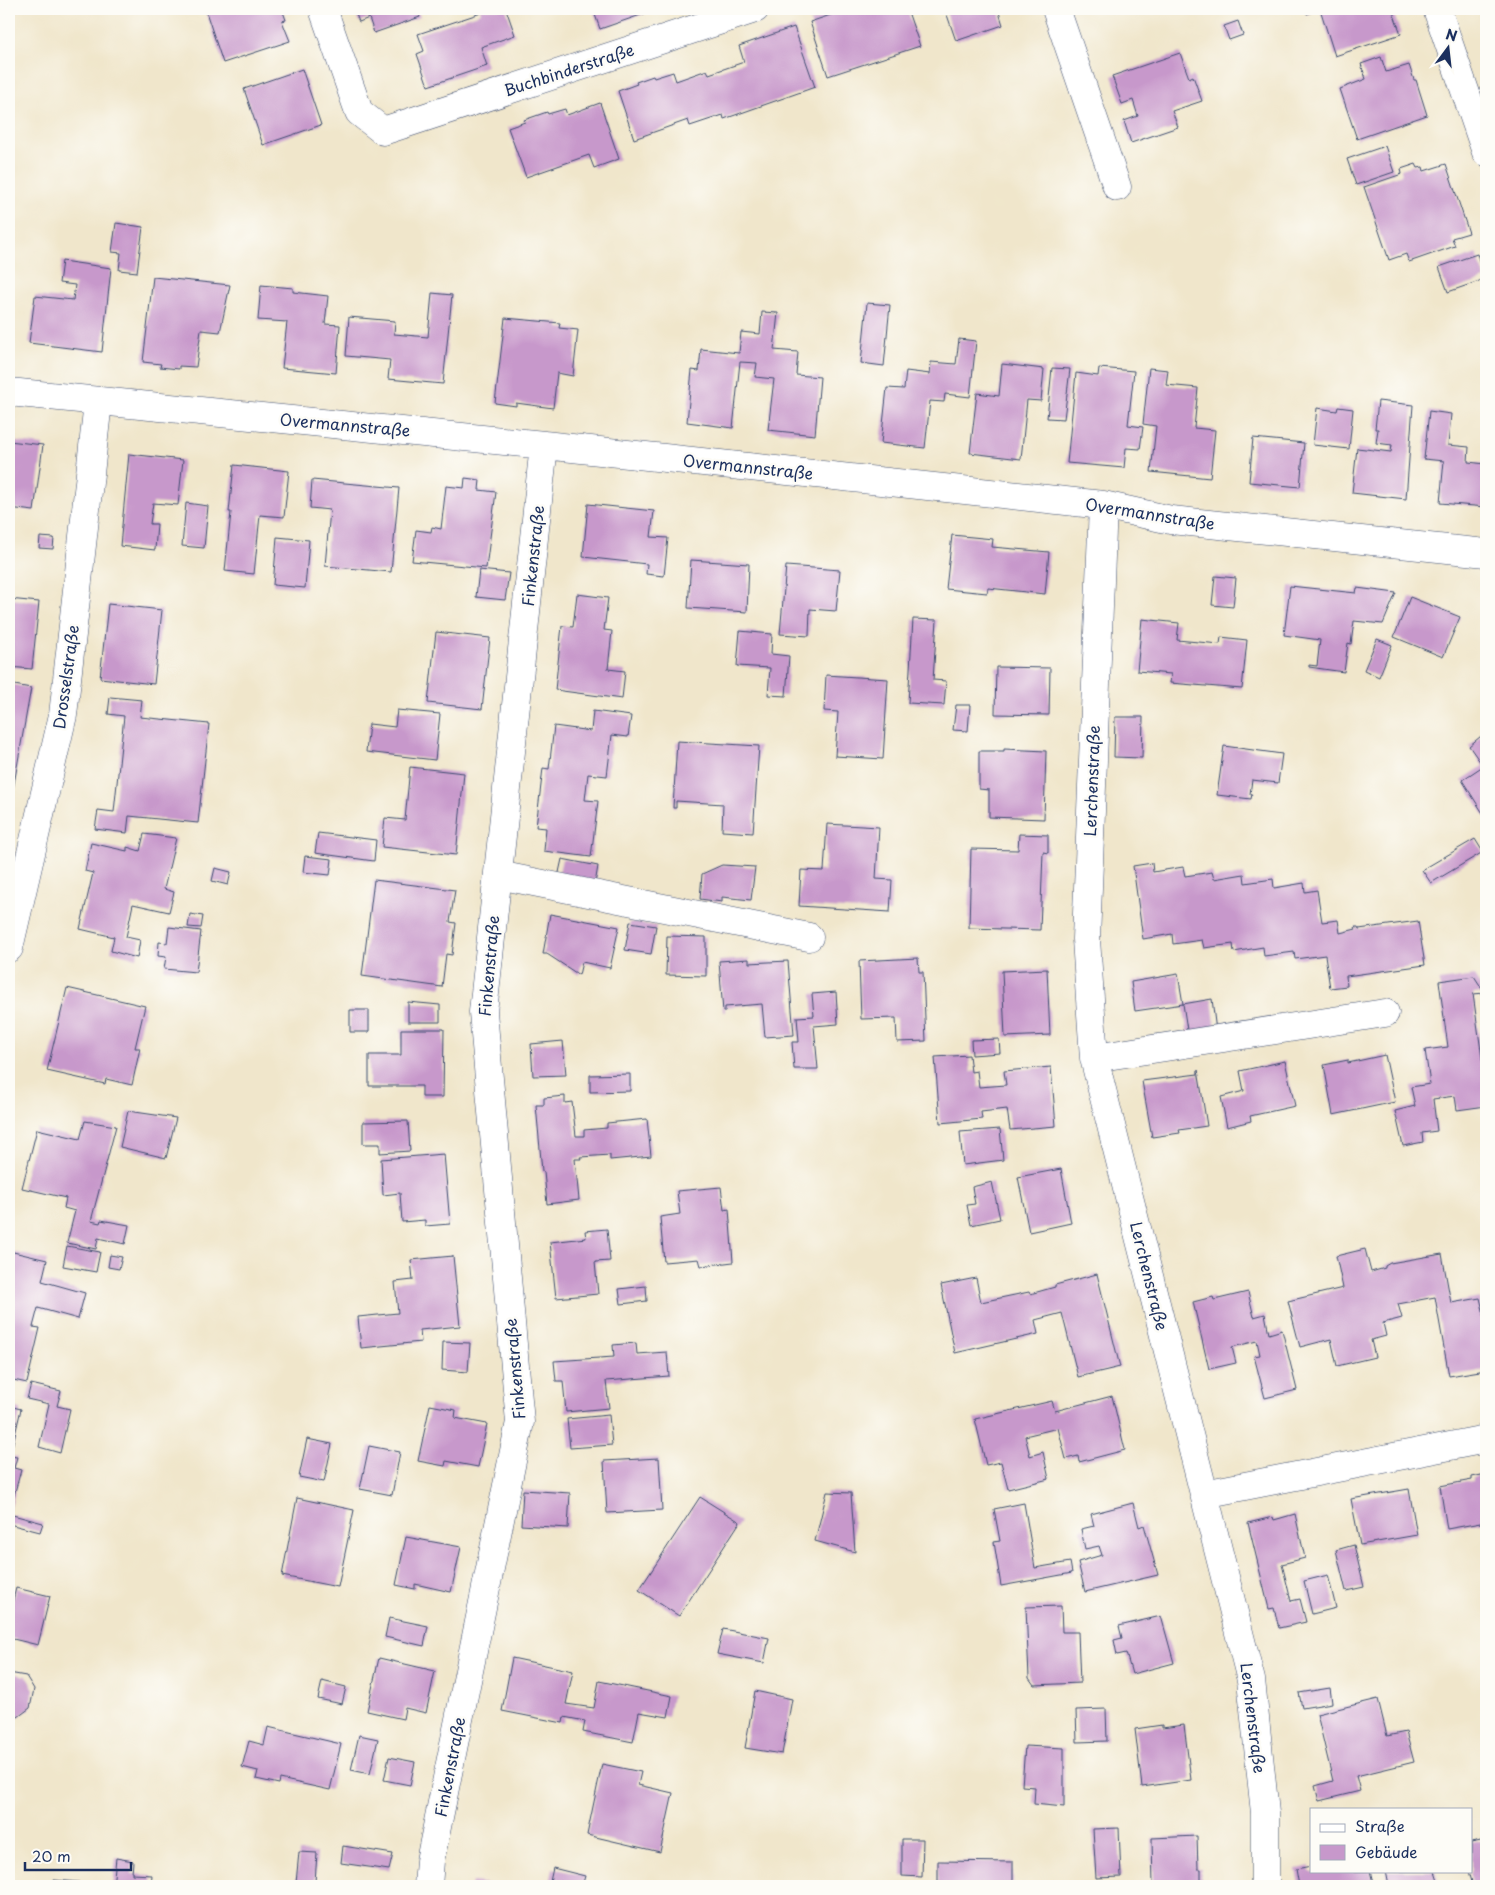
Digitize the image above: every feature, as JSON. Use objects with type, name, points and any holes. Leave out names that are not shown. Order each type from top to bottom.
[{"type":"street","name":"Buchbinderstraße","points":[[323,9],[359,112],[383,131],[690,19],[755,9]]},
{"type":"street","points":[[1056,9],[1117,186]]},
{"type":"street","points":[[1437,9],[1486,152]]},
{"type":"street","name":"Overmannstraße","points":[[9,392],[544,445],[1103,505],[1171,520],[1486,553]]},
{"type":"street","name":"Drosselstraße","points":[[9,948],[63,715],[98,402]]},
{"type":"street","name":"Finkenstraße","points":[[428,1886],[430,1861],[520,1422],[483,1012],[544,445]]},
{"type":"street","name":"Lerchenstraße","points":[[1103,505],[1086,939],[1094,1058],[1251,1680],[1264,1812],[1265,1886]]},
{"type":"street","points":[[498,876],[809,937]]},
{"type":"street","points":[[1094,1058],[1385,1013]]},
{"type":"street","points":[[1204,1494],[1486,1439]]},
{"type":"building","points":[[205,9],[282,9],[286,20],[282,21],[290,41],[223,63]]},
{"type":"building","points":[[354,9],[417,9],[420,17],[374,33],[369,18],[359,22]]},
{"type":"building","points":[[480,9],[506,9],[515,35],[481,47],[487,66],[428,86],[417,54],[424,51],[418,34],[481,13]]},
{"type":"building","points":[[593,9],[658,9],[600,29]]},
{"type":"building","points":[[848,9],[907,9],[920,46],[828,76],[810,22]]},
{"type":"building","points":[[945,9],[998,9],[1003,25],[956,41]]},
{"type":"building","points":[[1305,9],[1320,9],[1307,14]]},
{"type":"building","points":[[1320,9],[1392,9],[1401,34],[1335,56]]},
{"type":"building","points":[[1238,21],[1243,35],[1229,40],[1224,26]]},
{"type":"building","points":[[794,27],[815,87],[724,119],[723,115],[690,126],[688,120],[634,139],[618,91],[653,76],[654,78],[673,72],[676,81],[707,70],[709,74],[744,62],[739,46]]},
{"type":"building","points":[[1180,53],[1189,78],[1193,76],[1202,101],[1172,111],[1178,127],[1131,143],[1124,121],[1138,116],[1133,100],[1122,104],[1112,76]]},
{"type":"building","points":[[1381,57],[1386,72],[1409,65],[1414,80],[1416,80],[1427,115],[1357,139],[1340,89],[1366,79],[1361,64]]},
{"type":"building","points":[[302,69],[321,125],[263,145],[244,89]]},
{"type":"building","points":[[600,103],[619,159],[594,168],[589,155],[526,177],[508,128],[547,112],[548,114],[565,109],[567,115]]},
{"type":"building","points":[[1385,146],[1394,172],[1356,185],[1347,159]]},
{"type":"building","points":[[1416,164],[1418,168],[1423,167],[1424,171],[1446,164],[1469,233],[1452,238],[1455,246],[1409,262],[1406,254],[1389,260],[1364,187],[1402,174],[1401,169]]},
{"type":"building","points":[[116,223],[143,227],[137,272],[119,270],[121,253],[112,252]]},
{"type":"building","points":[[1477,254],[1485,279],[1448,292],[1439,267]]},
{"type":"building","points":[[62,261],[111,268],[102,352],[29,343],[35,296],[73,300],[75,285],[59,283]]},
{"type":"building","points":[[153,277],[230,285],[220,332],[201,330],[196,367],[179,366],[179,369],[160,367],[161,364],[143,362]]},
{"type":"building","points":[[261,285],[293,288],[293,292],[328,296],[325,324],[340,325],[336,373],[282,368],[287,322],[258,320]]},
{"type":"building","points":[[432,293],[452,295],[443,384],[388,379],[390,360],[346,356],[349,317],[395,321],[394,334],[428,337]]},
{"type":"building","points":[[867,303],[890,305],[884,366],[861,363]]},
{"type":"building","points":[[762,312],[778,313],[774,350],[798,352],[796,375],[820,377],[815,435],[768,430],[774,379],[755,377],[757,363],[740,362],[733,428],[687,422],[692,370],[699,371],[701,349],[739,353],[741,332],[760,334]]},
{"type":"building","points":[[505,318],[560,323],[559,328],[578,330],[573,376],[557,373],[553,408],[516,403],[516,406],[495,403]]},
{"type":"building","points":[[959,339],[976,341],[970,397],[945,394],[944,402],[930,401],[925,448],[881,443],[887,388],[904,389],[906,371],[930,374],[931,362],[956,364]]},
{"type":"building","points":[[1002,364],[1044,369],[1041,401],[1027,400],[1021,459],[970,453],[977,393],[999,396]]},
{"type":"building","points":[[1052,368],[1070,369],[1064,419],[1047,418]]},
{"type":"building","points":[[1099,368],[1134,371],[1128,425],[1143,427],[1140,449],[1126,448],[1124,468],[1067,463],[1076,373],[1098,376]]},
{"type":"building","points":[[1149,368],[1168,370],[1166,385],[1198,388],[1194,428],[1215,430],[1210,478],[1151,472],[1156,426],[1143,424]]},
{"type":"building","points":[[1378,401],[1413,405],[1406,499],[1352,493],[1357,448],[1391,452],[1392,445],[1376,443],[1378,429],[1375,429]]},
{"type":"building","points":[[1338,407],[1353,409],[1349,449],[1313,445],[1317,408],[1337,411]]},
{"type":"building","points":[[1429,411],[1451,414],[1448,445],[1469,447],[1468,462],[1486,464],[1486,507],[1440,503],[1444,461],[1424,459]]},
{"type":"building","points":[[1253,438],[1304,443],[1300,487],[1249,482]]},
{"type":"building","points":[[9,441],[43,445],[34,511],[9,508]]},
{"type":"building","points":[[129,454],[183,460],[178,505],[153,503],[150,524],[157,524],[155,550],[120,546]]},
{"type":"building","points":[[234,465],[289,471],[284,517],[260,515],[254,574],[225,571]]},
{"type":"building","points":[[465,478],[480,480],[479,490],[496,492],[486,568],[412,561],[416,530],[431,532],[432,527],[441,529],[446,486],[464,488]]},
{"type":"building","points":[[312,480],[399,488],[391,572],[325,566],[330,510],[310,508]]},
{"type":"building","points":[[186,503],[208,506],[204,548],[182,546]]},
{"type":"building","points":[[588,504],[654,511],[651,537],[668,538],[664,576],[646,574],[647,564],[583,557]]},
{"type":"building","points":[[952,535],[993,539],[992,547],[1049,552],[1045,594],[988,588],[987,593],[946,589]]},
{"type":"building","points":[[40,537],[54,538],[53,549],[39,548]]},
{"type":"building","points":[[277,537],[309,540],[305,588],[273,585]]},
{"type":"building","points":[[691,560],[749,564],[747,612],[688,608]]},
{"type":"building","points":[[786,566],[840,570],[836,611],[810,609],[809,636],[780,634]]},
{"type":"building","points":[[479,570],[509,573],[505,600],[476,597]]},
{"type":"building","points":[[1215,576],[1236,578],[1233,607],[1212,605]]},
{"type":"building","points":[[1290,586],[1356,593],[1357,588],[1396,593],[1383,624],[1354,621],[1351,644],[1348,643],[1344,672],[1309,667],[1309,665],[1317,666],[1320,640],[1284,635]]},
{"type":"building","points":[[577,594],[608,598],[604,630],[612,631],[608,669],[625,671],[622,699],[555,690],[562,626],[573,627]]},
{"type":"building","points":[[1410,597],[1460,617],[1443,657],[1394,637]]},
{"type":"building","points":[[9,599],[39,602],[32,669],[9,667]]},
{"type":"building","points":[[108,604],[162,610],[154,684],[100,678]]},
{"type":"building","points":[[913,619],[937,620],[933,680],[946,681],[944,705],[908,703]]},
{"type":"building","points":[[1142,619],[1179,623],[1177,640],[1220,644],[1221,637],[1247,640],[1242,689],[1170,683],[1171,674],[1137,671]]},
{"type":"building","points":[[740,631],[772,634],[771,654],[789,656],[786,696],[768,695],[770,668],[737,666]]},
{"type":"building","points":[[436,632],[490,638],[482,709],[428,703]]},
{"type":"building","points":[[1377,639],[1392,645],[1379,677],[1364,670]]},
{"type":"building","points":[[996,667],[1050,668],[1049,715],[995,714]]},
{"type":"building","points":[[826,675],[888,679],[883,759],[835,756],[838,712],[824,711]]},
{"type":"building","points":[[9,684],[31,688],[11,801],[9,800]]},
{"type":"building","points":[[110,697],[142,700],[140,717],[209,724],[198,823],[129,816],[127,833],[95,829],[98,810],[114,812],[124,716],[108,714]]},
{"type":"building","points":[[956,705],[970,705],[968,731],[953,730]]},
{"type":"building","points":[[397,710],[440,714],[435,760],[366,752],[369,724],[395,727]]},
{"type":"building","points":[[593,711],[631,716],[628,737],[612,735],[607,776],[588,774],[585,800],[598,801],[591,857],[544,851],[546,828],[536,827],[543,768],[549,769],[554,726],[591,731]]},
{"type":"building","points":[[1115,717],[1143,717],[1142,758],[1114,757]]},
{"type":"building","points":[[1486,732],[1486,818],[1462,780],[1483,766],[1469,746]]},
{"type":"building","points":[[677,741],[759,746],[753,833],[722,831],[723,804],[676,801],[676,808],[673,808]]},
{"type":"building","points":[[1224,746],[1282,754],[1278,783],[1252,780],[1251,799],[1217,795]]},
{"type":"building","points":[[1004,749],[1046,751],[1044,819],[989,817],[989,790],[979,789],[979,751],[1004,751]]},
{"type":"building","points":[[410,767],[464,773],[456,855],[382,847],[385,818],[405,820]]},
{"type":"building","points":[[827,824],[879,827],[876,879],[892,880],[890,912],[799,906],[801,870],[824,871]]},
{"type":"building","points":[[318,833],[376,840],[374,861],[315,853]]},
{"type":"building","points":[[144,834],[176,838],[164,889],[174,892],[169,912],[133,904],[126,937],[140,940],[137,958],[111,951],[114,937],[80,929],[93,873],[85,871],[91,843],[127,851],[127,847],[140,851]]},
{"type":"building","points":[[1019,834],[1048,835],[1048,853],[1043,852],[1040,930],[969,928],[971,849],[1018,850]]},
{"type":"building","points":[[1475,839],[1483,852],[1431,883],[1422,870]]},
{"type":"building","points":[[305,856],[332,859],[330,875],[303,872]]},
{"type":"building","points":[[562,859],[598,866],[595,884],[558,877]]},
{"type":"building","points":[[1152,863],[1153,872],[1183,867],[1185,876],[1212,872],[1214,879],[1244,874],[1245,883],[1273,879],[1274,888],[1304,883],[1305,892],[1317,890],[1322,922],[1338,920],[1340,933],[1356,929],[1355,927],[1359,929],[1418,921],[1425,965],[1346,976],[1347,986],[1330,988],[1325,955],[1295,959],[1294,952],[1264,956],[1263,947],[1234,952],[1233,944],[1204,948],[1202,940],[1173,944],[1172,934],[1143,939],[1133,866]]},
{"type":"building","points":[[722,865],[755,867],[751,900],[722,897],[722,902],[700,899],[702,874]]},
{"type":"building","points":[[215,868],[231,872],[228,885],[212,881]]},
{"type":"building","points":[[374,880],[455,890],[450,922],[456,923],[452,955],[446,954],[442,987],[362,976]]},
{"type":"building","points":[[190,914],[203,916],[201,928],[188,927]]},
{"type":"building","points":[[550,914],[619,927],[610,968],[582,962],[579,975],[547,954],[543,954]]},
{"type":"building","points":[[630,922],[656,926],[651,954],[625,950]]},
{"type":"building","points":[[169,927],[201,931],[196,972],[164,969],[166,957],[158,956],[159,942],[167,943]]},
{"type":"building","points":[[667,936],[706,937],[706,976],[666,975]]},
{"type":"building","points":[[918,958],[919,972],[923,972],[926,1041],[897,1042],[896,1018],[861,1019],[859,961]]},
{"type":"building","points":[[749,959],[749,963],[788,961],[794,1035],[765,1037],[762,1004],[725,1007],[725,1012],[723,1012],[719,961]]},
{"type":"building","points":[[1047,969],[1050,1035],[1005,1037],[1002,971]]},
{"type":"building","points":[[1178,974],[1183,1004],[1135,1011],[1131,982]]},
{"type":"building","points":[[1474,976],[1485,993],[1473,994],[1486,1087],[1486,1106],[1457,1110],[1455,1096],[1433,1099],[1437,1131],[1422,1133],[1423,1142],[1403,1146],[1395,1111],[1415,1106],[1411,1087],[1430,1084],[1425,1050],[1448,1047],[1439,981]]},
{"type":"building","points":[[67,988],[145,1006],[135,1048],[140,1048],[132,1085],[106,1079],[105,1084],[47,1071]]},
{"type":"building","points":[[836,992],[838,1024],[814,1026],[818,1069],[794,1069],[792,1042],[799,1042],[797,1017],[814,1016],[812,994]]},
{"type":"building","points":[[1212,999],[1216,1031],[1188,1036],[1183,1004]]},
{"type":"building","points":[[408,1002],[440,1005],[440,1022],[408,1022]]},
{"type":"building","points":[[350,1010],[369,1010],[369,1032],[350,1032]]},
{"type":"building","points":[[401,1029],[444,1029],[443,1097],[422,1097],[422,1086],[369,1086],[369,1055],[401,1055]]},
{"type":"building","points":[[999,1039],[1000,1053],[972,1055],[971,1040]]},
{"type":"building","points":[[563,1041],[566,1075],[533,1076],[531,1044]]},
{"type":"building","points":[[969,1055],[971,1072],[977,1071],[979,1087],[1006,1085],[1004,1071],[1051,1067],[1056,1126],[1010,1130],[1007,1109],[981,1112],[982,1119],[940,1123],[935,1057]]},
{"type":"building","points":[[1385,1055],[1395,1102],[1333,1115],[1324,1065],[1348,1060],[1348,1063]]},
{"type":"building","points":[[1285,1061],[1295,1106],[1250,1116],[1251,1121],[1227,1127],[1221,1097],[1244,1091],[1240,1071]]},
{"type":"building","points":[[1198,1070],[1207,1126],[1179,1130],[1180,1133],[1152,1137],[1142,1081],[1198,1074]]},
{"type":"building","points":[[630,1074],[630,1091],[590,1092],[590,1075]]},
{"type":"building","points":[[565,1096],[565,1103],[572,1102],[576,1136],[584,1136],[584,1130],[607,1128],[607,1123],[647,1119],[651,1156],[610,1160],[610,1155],[575,1159],[579,1200],[547,1204],[536,1105],[544,1105],[544,1098]]},
{"type":"building","points":[[128,1111],[176,1118],[166,1158],[120,1147]]},
{"type":"building","points":[[85,1121],[116,1126],[91,1221],[100,1223],[101,1220],[129,1225],[125,1244],[98,1238],[96,1249],[67,1243],[75,1211],[64,1208],[66,1198],[22,1188],[37,1129],[80,1139]]},
{"type":"building","points":[[408,1121],[410,1151],[380,1153],[380,1144],[363,1144],[363,1122]]},
{"type":"building","points":[[1000,1129],[1003,1160],[963,1165],[960,1132]]},
{"type":"building","points":[[444,1154],[450,1224],[425,1226],[425,1220],[402,1222],[400,1193],[383,1195],[381,1159]]},
{"type":"building","points":[[1061,1169],[1071,1223],[1029,1232],[1018,1177]]},
{"type":"building","points":[[992,1182],[1000,1219],[971,1225],[967,1205],[975,1204],[972,1187]]},
{"type":"building","points":[[721,1187],[724,1210],[729,1209],[733,1262],[701,1266],[699,1259],[664,1262],[660,1217],[680,1214],[677,1191]]},
{"type":"building","points":[[607,1229],[610,1261],[595,1262],[598,1294],[556,1298],[550,1242],[586,1238],[585,1231]]},
{"type":"building","points":[[67,1246],[100,1252],[96,1272],[63,1266]]},
{"type":"building","points":[[1365,1249],[1371,1272],[1385,1268],[1390,1263],[1442,1254],[1451,1303],[1480,1298],[1486,1323],[1486,1370],[1449,1376],[1435,1297],[1398,1304],[1402,1318],[1383,1323],[1386,1336],[1371,1340],[1375,1357],[1337,1366],[1331,1339],[1300,1347],[1288,1301],[1343,1288],[1336,1256]]},
{"type":"building","points":[[9,1251],[47,1260],[42,1281],[85,1293],[78,1319],[38,1308],[33,1327],[40,1328],[27,1383],[9,1379]]},
{"type":"building","points":[[110,1255],[122,1257],[119,1269],[108,1267]]},
{"type":"building","points":[[453,1256],[460,1326],[420,1330],[421,1342],[361,1348],[358,1317],[398,1313],[395,1282],[413,1280],[411,1260]]},
{"type":"building","points":[[1097,1274],[1120,1367],[1078,1377],[1062,1313],[1035,1320],[1038,1334],[955,1353],[941,1285],[976,1278],[981,1302],[1029,1292],[1030,1294]]},
{"type":"building","points":[[646,1286],[647,1301],[621,1304],[619,1289]]},
{"type":"building","points":[[1248,1292],[1254,1317],[1265,1314],[1269,1334],[1282,1330],[1297,1390],[1265,1398],[1254,1356],[1260,1355],[1257,1341],[1232,1347],[1236,1363],[1209,1369],[1193,1302],[1213,1297],[1214,1300]]},
{"type":"building","points":[[443,1342],[470,1343],[468,1372],[442,1370]]},
{"type":"building","points":[[636,1343],[637,1354],[667,1352],[669,1376],[606,1381],[609,1408],[566,1412],[563,1381],[556,1381],[554,1361],[614,1357],[613,1345]]},
{"type":"building","points":[[31,1384],[61,1391],[57,1406],[70,1409],[60,1453],[39,1447],[49,1404],[27,1399]]},
{"type":"building","points":[[1112,1396],[1125,1450],[1079,1462],[1078,1456],[1066,1459],[1058,1428],[1025,1436],[1030,1456],[1043,1452],[1049,1479],[1008,1489],[1001,1462],[986,1465],[975,1419],[1052,1401],[1055,1411]]},
{"type":"building","points":[[430,1405],[456,1410],[455,1418],[487,1424],[478,1467],[446,1461],[445,1466],[418,1461]]},
{"type":"building","points":[[9,1406],[21,1409],[10,1456],[17,1457],[14,1468],[21,1470],[10,1510]]},
{"type":"building","points":[[609,1415],[612,1445],[570,1448],[567,1419]]},
{"type":"building","points":[[307,1439],[332,1444],[324,1482],[299,1477]]},
{"type":"building","points":[[369,1446],[400,1452],[392,1495],[360,1489]]},
{"type":"building","points":[[659,1458],[662,1510],[607,1513],[604,1461]]},
{"type":"building","points":[[1486,1474],[1486,1522],[1447,1529],[1440,1486],[1472,1480],[1472,1477]]},
{"type":"building","points":[[1409,1489],[1417,1535],[1360,1545],[1351,1499]]},
{"type":"building","points":[[523,1490],[570,1493],[568,1528],[521,1525]]},
{"type":"building","points":[[827,1492],[851,1493],[855,1552],[815,1541]]},
{"type":"building","points":[[700,1497],[740,1522],[679,1616],[639,1590]]},
{"type":"building","points":[[297,1498],[354,1510],[338,1587],[282,1576]]},
{"type":"building","points":[[1024,1503],[1035,1568],[1070,1562],[1072,1573],[1001,1586],[994,1542],[1000,1541],[994,1509]]},
{"type":"building","points":[[1133,1503],[1139,1527],[1144,1525],[1158,1575],[1085,1592],[1078,1562],[1102,1555],[1099,1546],[1085,1549],[1081,1529],[1094,1526],[1091,1514]]},
{"type":"building","points":[[9,1514],[43,1523],[40,1532],[9,1524]]},
{"type":"building","points":[[1295,1514],[1305,1558],[1282,1564],[1291,1601],[1300,1599],[1306,1622],[1279,1628],[1274,1608],[1269,1609],[1248,1523],[1273,1517],[1274,1520]]},
{"type":"building","points":[[406,1537],[461,1547],[451,1592],[415,1584],[415,1589],[396,1585]]},
{"type":"building","points":[[1354,1545],[1364,1587],[1346,1591],[1336,1550]]},
{"type":"building","points":[[1328,1575],[1336,1608],[1312,1614],[1304,1581]]},
{"type":"building","points":[[16,1588],[50,1596],[38,1645],[9,1638],[9,1616]]},
{"type":"building","points":[[1061,1606],[1062,1632],[1078,1632],[1080,1683],[1034,1685],[1029,1678],[1026,1607]]},
{"type":"building","points":[[1161,1616],[1174,1663],[1132,1674],[1126,1653],[1117,1655],[1114,1640],[1122,1638],[1119,1626]]},
{"type":"building","points":[[389,1618],[428,1626],[424,1646],[385,1637]]},
{"type":"building","points":[[723,1629],[769,1638],[764,1663],[717,1654]]},
{"type":"building","points":[[379,1658],[435,1671],[426,1713],[405,1708],[403,1719],[367,1711]]},
{"type":"building","points":[[512,1658],[573,1671],[566,1704],[594,1708],[599,1681],[672,1696],[668,1717],[639,1712],[633,1742],[583,1732],[585,1721],[564,1717],[563,1723],[502,1711]]},
{"type":"building","points":[[9,1673],[26,1676],[34,1689],[30,1708],[18,1717],[9,1715]]},
{"type":"building","points":[[322,1681],[346,1687],[342,1704],[318,1699]]},
{"type":"building","points":[[1330,1688],[1332,1703],[1302,1708],[1299,1693]]},
{"type":"building","points":[[755,1691],[792,1699],[782,1754],[745,1748]]},
{"type":"building","points":[[1378,1699],[1387,1736],[1406,1732],[1414,1762],[1356,1776],[1360,1791],[1319,1801],[1315,1786],[1333,1781],[1317,1714]]},
{"type":"building","points":[[1106,1709],[1107,1741],[1077,1742],[1076,1710]]},
{"type":"building","points":[[1162,1725],[1162,1728],[1184,1725],[1191,1780],[1142,1787],[1135,1729]]},
{"type":"building","points":[[268,1727],[341,1744],[330,1790],[280,1779],[279,1784],[256,1779],[258,1771],[242,1767],[249,1741],[264,1745]]},
{"type":"building","points":[[359,1735],[378,1739],[370,1774],[351,1770]]},
{"type":"building","points":[[1025,1746],[1064,1748],[1064,1807],[1034,1804],[1035,1787],[1022,1786]]},
{"type":"building","points":[[389,1757],[415,1762],[410,1785],[384,1780]]},
{"type":"building","points":[[602,1764],[641,1772],[638,1785],[673,1793],[660,1852],[587,1835]]},
{"type":"building","points":[[1119,1828],[1121,1877],[1096,1878],[1093,1829]]},
{"type":"building","points":[[1197,1836],[1198,1869],[1201,1869],[1201,1886],[1153,1886],[1152,1838]]},
{"type":"building","points":[[902,1839],[923,1839],[922,1877],[902,1876]]},
{"type":"building","points":[[1486,1840],[1486,1886],[1473,1886],[1469,1872],[1472,1872],[1472,1843]]},
{"type":"building","points":[[343,1846],[393,1854],[389,1870],[341,1863]]},
{"type":"building","points":[[299,1852],[317,1853],[315,1882],[333,1884],[333,1886],[314,1886],[296,1883]]},
{"type":"building","points":[[116,1858],[133,1861],[132,1874],[152,1875],[151,1886],[113,1886]]},
{"type":"building","points":[[938,1861],[1013,1862],[1013,1886],[938,1886]]},
{"type":"building","points":[[1310,1866],[1310,1872],[1370,1872],[1374,1886],[1299,1886],[1296,1869]]},
{"type":"building","points":[[553,1868],[585,1876],[582,1886],[549,1886]]},
{"type":"building","points":[[1386,1872],[1435,1872],[1438,1880],[1415,1886],[1389,1886]]},
{"type":"building","points":[[54,1880],[79,1882],[79,1886],[54,1886]]},
{"type":"building","points":[[472,1882],[500,1885],[471,1886]]}]
